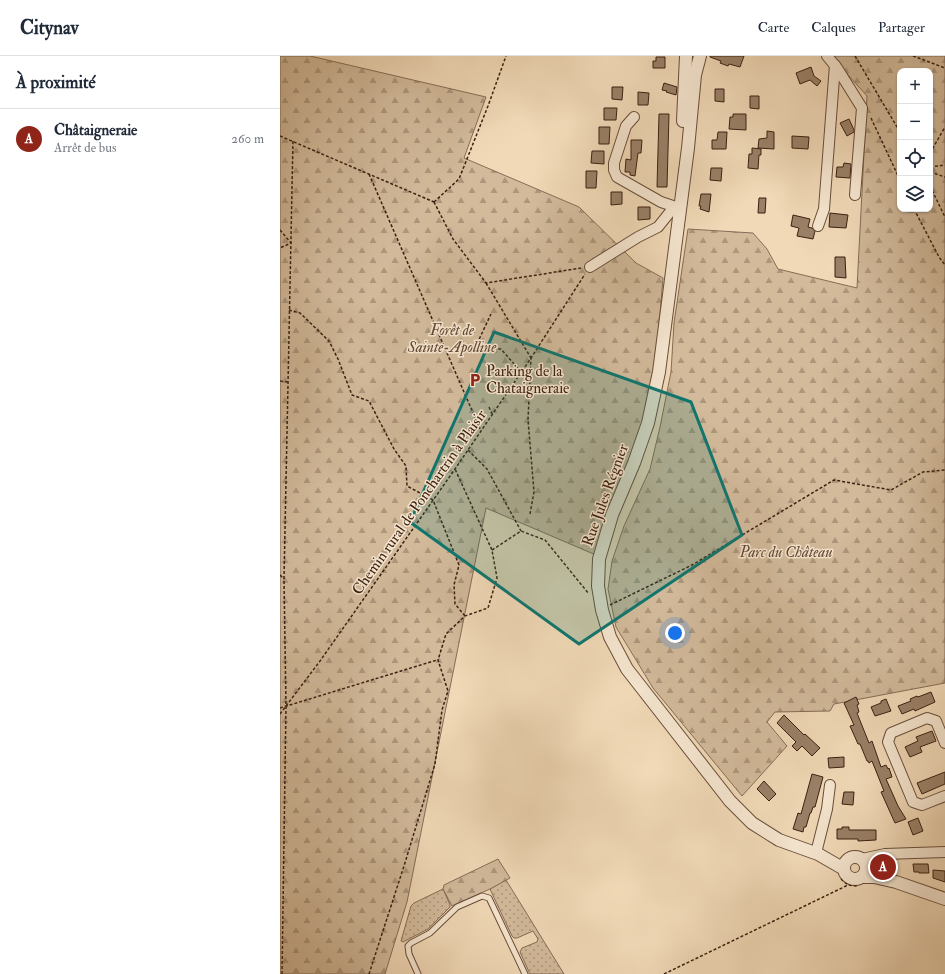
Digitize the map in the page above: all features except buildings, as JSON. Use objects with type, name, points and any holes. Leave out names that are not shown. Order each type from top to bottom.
[{"type":"street","name":"Rue Jules Régnier","points":[[683,178],[686,56]]},
{"type":"street","name":"Rue Jules Régnier","points":[[700,56],[695,75],[688,148],[677,207],[659,372],[648,423],[634,463],[612,515],[599,558],[598,586],[602,610],[610,637],[627,669],[730,801],[752,823],[779,840],[817,854],[851,876]]},
{"type":"street","points":[[828,56],[862,108],[855,195]]},
{"type":"street","points":[[818,226],[824,209],[835,65]]},
{"type":"street","points":[[590,267],[638,237],[658,227],[677,207],[661,202],[617,177],[614,170],[614,163],[626,126],[634,117]]},
{"type":"street","points":[[945,743],[936,722],[927,718],[891,733],[888,742],[913,802],[922,805],[945,796]]},
{"type":"street","points":[[817,854],[827,809],[830,785]]},
{"type":"street","points":[[864,862],[885,854],[945,852]]},
{"type":"street","points":[[851,876],[855,857],[889,876],[896,882]]},
{"type":"street","points":[[851,876],[866,872],[864,862]]},
{"type":"street","points":[[851,876],[874,877],[896,882],[945,898]]},
{"type":"lane","points":[[418,974],[409,954],[408,946],[430,934],[457,907],[482,896],[489,898],[525,974]]},
{"type":"path","points":[[434,202],[459,179],[506,56]]},
{"type":"path","points":[[855,56],[897,127]]},
{"type":"path","points":[[913,56],[945,68]]},
{"type":"path","points":[[862,108],[873,121],[898,176]]},
{"type":"path","points":[[933,148],[945,127]]},
{"type":"path","points":[[280,136],[293,140],[434,202],[453,239],[486,283],[530,358],[528,420],[534,492],[530,514]]},
{"type":"path","points":[[282,974],[286,706],[284,579],[293,140]]},
{"type":"path","points":[[933,167],[945,165]]},
{"type":"path","points":[[933,173],[945,177]]},
{"type":"path","points":[[369,174],[481,431]]},
{"type":"path","points":[[933,192],[945,217]]},
{"type":"path","points":[[916,212],[945,265]]},
{"type":"path","points":[[280,230],[291,243]]},
{"type":"path","points":[[280,248],[291,243]]},
{"type":"path","points":[[486,283],[590,267]]},
{"type":"path","name":"Chemin rural de Ponchartrin à Plaisir","points":[[280,714],[320,661],[455,469],[590,267]]},
{"type":"path","points":[[289,310],[300,313],[328,340],[338,359],[352,395],[369,401],[394,449],[406,466],[407,486],[432,500],[459,565],[454,585],[455,604],[465,616]]},
{"type":"path","points":[[475,348],[491,314]]},
{"type":"path","points":[[469,351],[475,348],[501,349],[521,372]]},
{"type":"path","points":[[280,381],[288,382]]},
{"type":"path","points":[[489,407],[492,414]]},
{"type":"path","points":[[468,450],[487,469],[521,531],[545,540],[602,610],[692,565],[834,480],[891,490],[923,472],[945,470]]},
{"type":"path","points":[[369,974],[435,764],[442,710],[448,691],[438,660],[446,634],[465,616],[488,608],[498,578],[492,550],[455,469]]},
{"type":"path","points":[[492,550],[521,531]]},
{"type":"path","points":[[280,575],[284,579]]},
{"type":"path","points":[[280,708],[438,660]]},
{"type":"path","points":[[664,974],[851,876]]},
{"type":"highlighted area","points":[[494,332],[691,402],[742,535],[579,644],[410,522]]},
{"type":"green space","name":"Forêt de Sainte-Apolline","points":[[280,56],[310,56],[486,97],[464,158],[579,207],[636,263],[663,278],[654,387],[603,558],[486,508],[407,902],[385,974],[280,974]]},
{"type":"green space","name":"Parc du Château","points":[[831,56],[945,56],[945,683],[834,704],[830,711],[775,712],[767,722],[787,746],[742,796],[653,688],[616,627],[608,589],[612,561],[624,526],[650,469],[660,427],[671,372],[674,323],[688,229],[753,233],[767,249],[778,269],[857,288],[867,96]]},
{"type":"green space","points":[[498,859],[510,878],[490,889],[452,906],[443,889],[444,885]]},
{"type":"green space","points":[[506,880],[564,974],[530,974],[520,952],[522,948],[537,942],[538,939],[533,931],[517,938],[512,936],[490,889]]},
{"type":"green space","points":[[443,889],[450,907],[428,929],[403,942],[401,941],[411,906],[414,903]]},
{"type":"place","name":"Parking de la Chataigneraie","points":[[475,380]]},
{"type":"place","name":"Châtaigneraie","points":[[883,867]]}]
